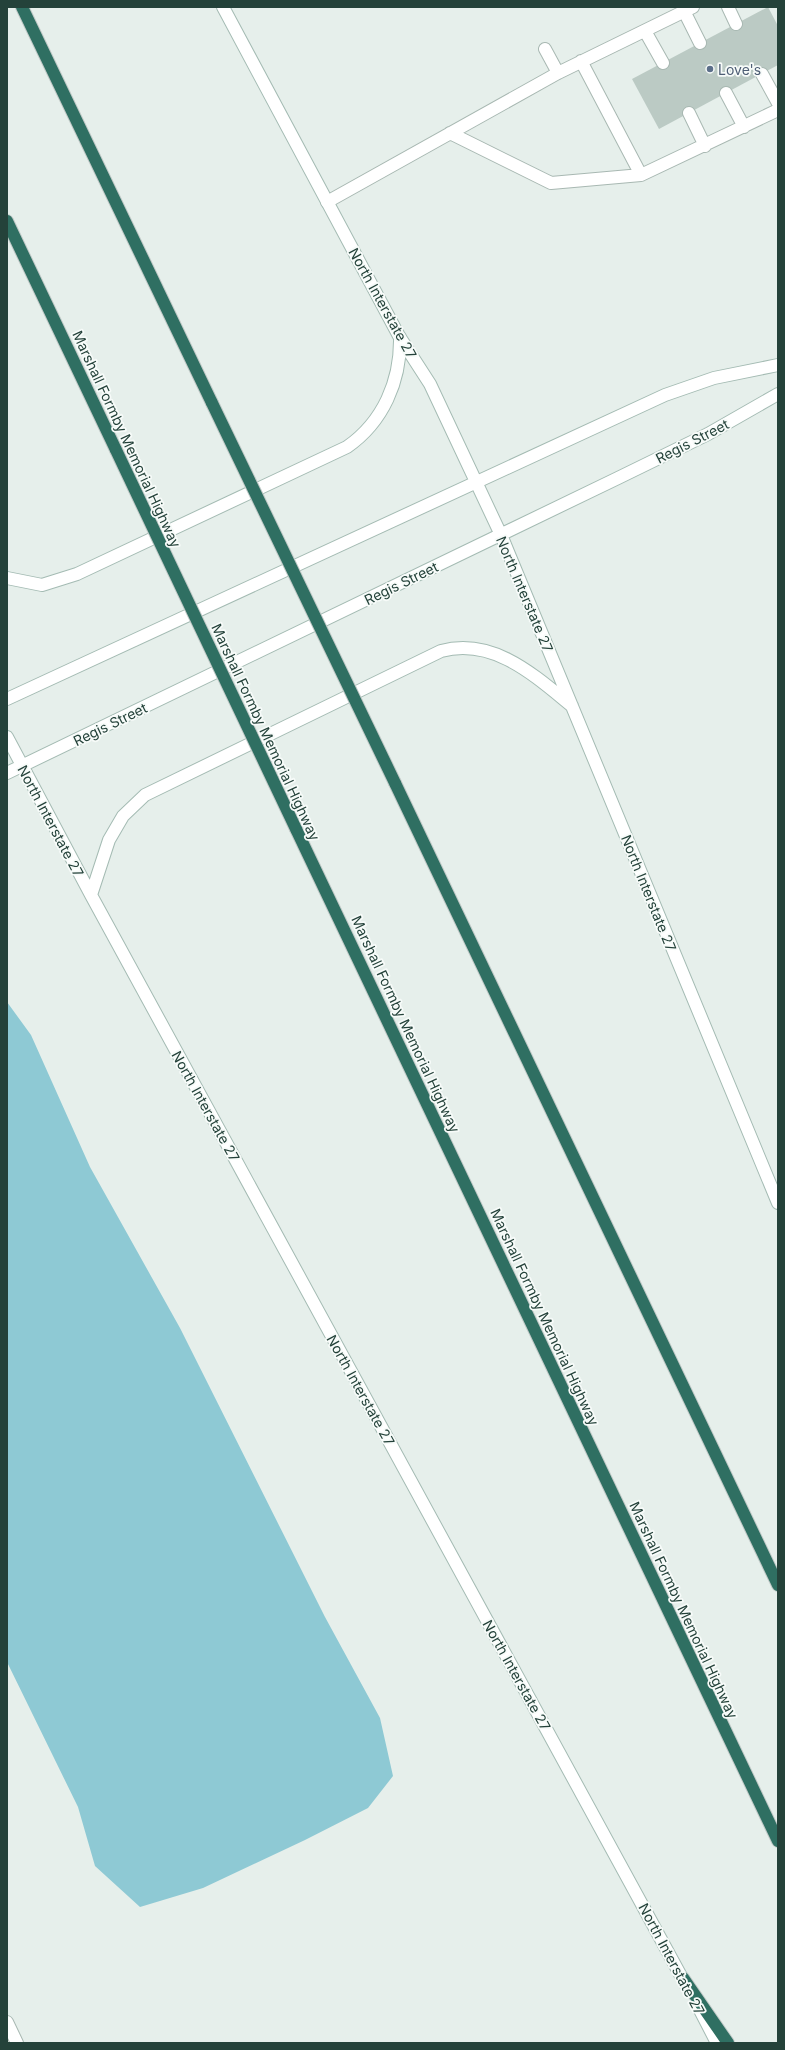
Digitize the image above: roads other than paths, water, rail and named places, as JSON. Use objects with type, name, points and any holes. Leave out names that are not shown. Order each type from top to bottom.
[{"type":"highway","points":[[22,7],[778,1585]]},
{"type":"highway","name":"Marshall Formby Memorial Highway","points":[[7,221],[778,1841]]},
{"type":"highway","points":[[683,1978],[728,2043]]},
{"type":"main road","name":"North Interstate 27","points":[[223,7],[400,336],[430,384],[477,482],[501,535],[573,707],[690,996],[778,1203]]},
{"type":"main road","points":[[728,7],[736,24]]},
{"type":"main road","points":[[328,202],[558,73],[689,9],[700,43]]},
{"type":"main road","points":[[645,31],[663,63]]},
{"type":"main road","points":[[545,48],[558,73]]},
{"type":"main road","points":[[581,61],[641,175]]},
{"type":"main road","points":[[762,74],[778,103]]},
{"type":"main road","points":[[726,93],[744,127]]},
{"type":"main road","points":[[450,133],[551,183],[641,175],[705,146],[778,110]]},
{"type":"main road","points":[[689,113],[705,146]]},
{"type":"main road","points":[[7,578],[42,585],[77,574],[347,447],[362,437],[388,401],[400,353],[400,336]]},
{"type":"main road","points":[[7,699],[665,395],[714,378],[778,365]]},
{"type":"main road","name":"Regis Street","points":[[7,773],[708,434],[778,394]]},
{"type":"main road","points":[[91,895],[109,840],[123,816],[145,795],[441,651],[457,646],[478,648],[508,659],[538,679],[573,707]]},
{"type":"main road","name":"North Interstate 27","points":[[7,737],[91,895],[683,1978],[717,2043]]},
{"type":"main road","points":[[7,2022],[17,2043]]},
{"type":"water","points":[[7,1002],[31,1035],[90,1167],[180,1328],[325,1617],[380,1718],[393,1776],[368,1808],[305,1840],[203,1888],[140,1907],[95,1866],[78,1807],[7,1662]]},
{"type":"place","name":"Love's","points":[[710,69]]}]
